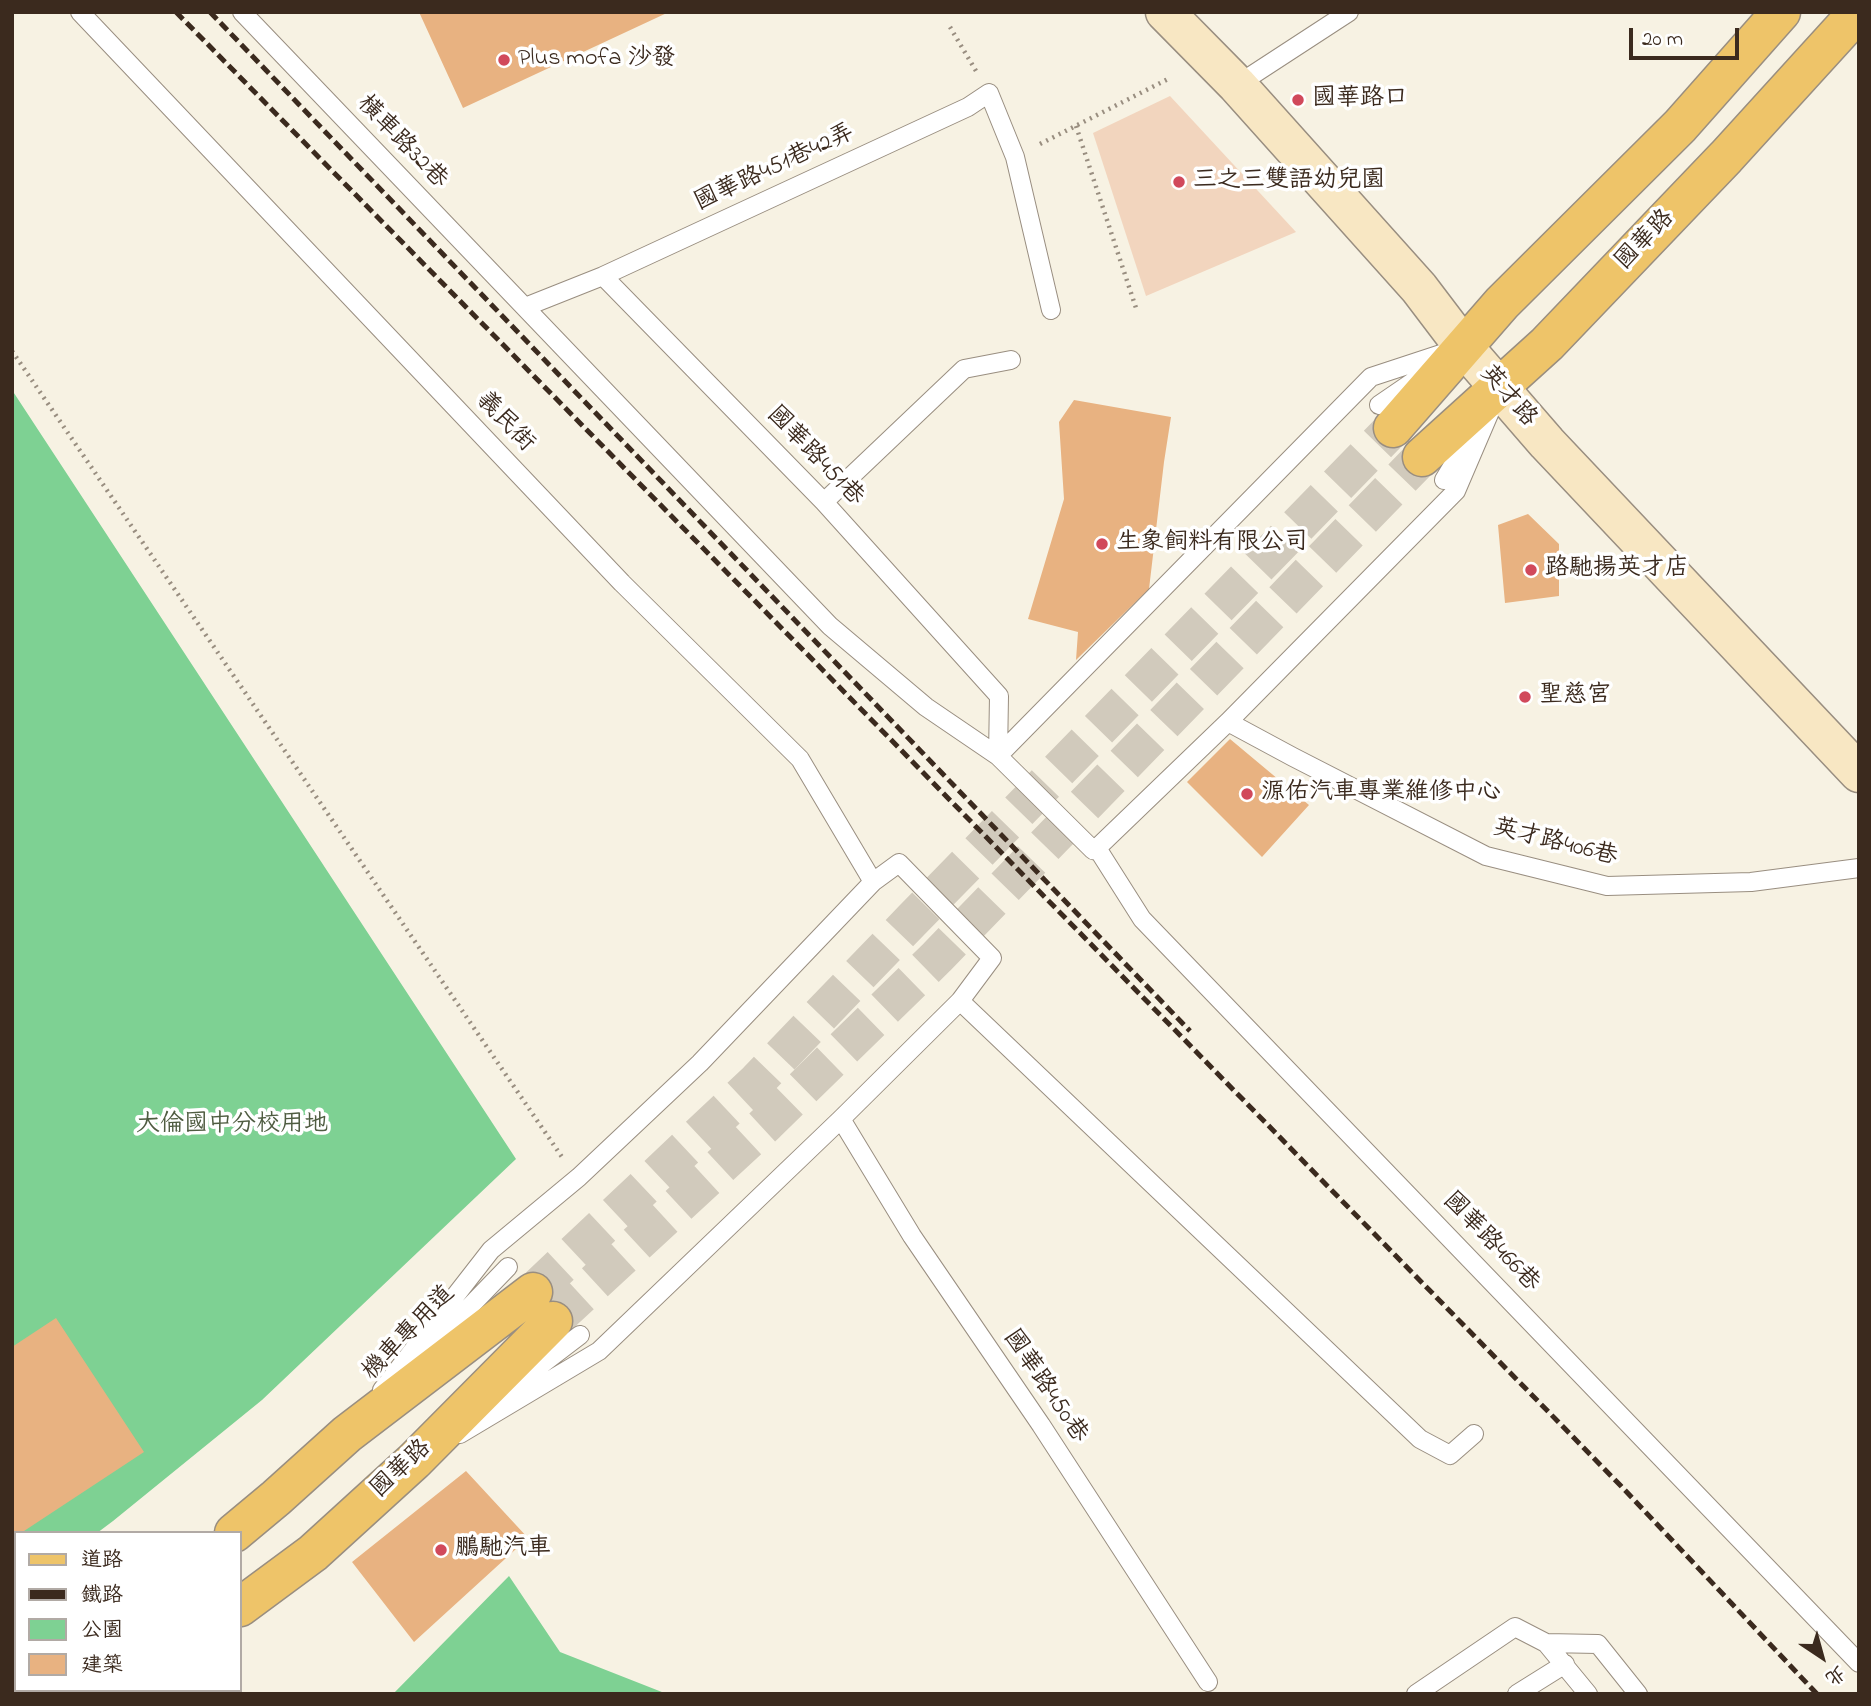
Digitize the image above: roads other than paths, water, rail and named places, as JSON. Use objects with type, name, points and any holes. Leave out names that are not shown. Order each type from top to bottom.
[{"type":"main road","points":[[1386,417],[1463,346],[1502,303],[1680,126],[1780,12]]},
{"type":"main road","name":"國華路","points":[[1433,468],[1500,388],[1547,344],[1726,158],[1858,12]]},
{"type":"main road","name":"國華路","points":[[236,1531],[347,1434],[544,1304],[414,1461],[313,1553],[242,1605]]},
{"type":"street","name":"英才路","points":[[1165,12],[1237,85],[1419,288],[1463,346],[1547,443],[1859,773]]},
{"type":"lane","name":"義民街","points":[[80,12],[613,573],[800,759],[873,882]]},
{"type":"lane","name":"橫車路32巷","points":[[242,12],[830,626],[926,707],[998,756],[1093,850],[1097,848]]},
{"type":"lane","points":[[1237,85],[1349,12]]},
{"type":"lane","name":"國華路451巷42弄","points":[[603,276],[968,107],[989,93],[1015,157],[1051,310]]},
{"type":"lane","points":[[525,307],[603,276]]},
{"type":"lane","name":"國華路451巷","points":[[603,276],[824,502],[999,695],[998,756]]},
{"type":"lane","points":[[998,756],[1371,377],[1463,346]]},
{"type":"lane","points":[[824,502],[964,369],[1011,360]]},
{"type":"lane","points":[[1097,848],[1228,722],[1456,491],[1500,388]]},
{"type":"lane","name":"英才路406巷","points":[[1228,722],[1486,856],[1607,886],[1751,882],[1859,868]]},
{"type":"lane","name":"國華路466巷","points":[[1097,848],[1142,919],[1859,1663]]},
{"type":"lane","points":[[347,1434],[491,1250],[579,1177],[700,1063],[873,882],[899,863],[992,958],[960,1001],[599,1351],[414,1461]]},
{"type":"lane","points":[[960,1001],[1420,1439],[1450,1455],[1474,1434]]},
{"type":"lane","name":"國華路450巷","points":[[841,1119],[912,1236],[1041,1425],[1208,1682]]},
{"type":"lane","points":[[1416,1694],[1515,1627],[1546,1643],[1588,1694]]},
{"type":"lane","points":[[1546,1643],[1598,1644],[1638,1694]]},
{"type":"lane","points":[[1517,1694],[1565,1664]]},
{"type":"tunnel","points":[[533,1292],[757,1081],[1393,428]]},
{"type":"tunnel","points":[[553,1321],[767,1123],[937,957],[1422,457]]},
{"type":"railway","points":[[176,12],[1621,1486],[1817,1694]]},
{"type":"railway","points":[[210,12],[1190,1031]]},
{"type":"place","name":"Plus mofa 沙發","points":[[504,60]]},
{"type":"place","name":"國華路口","points":[[1298,100]]},
{"type":"place","name":"三之三雙語幼兒園","points":[[1179,182]]},
{"type":"place","name":"生象飼料有限公司","points":[[1102,544]]},
{"type":"place","name":"路馳揚英才店","points":[[1531,570]]},
{"type":"place","name":"聖慈宮","points":[[1525,697]]},
{"type":"place","name":"源佑汽車專業維修中心","points":[[1247,794]]},
{"type":"place","name":"鵬馳汽車","points":[[441,1550]]},
{"type":"park label","name":"大倫國中分校用地","points":[[232,1126]]}]
